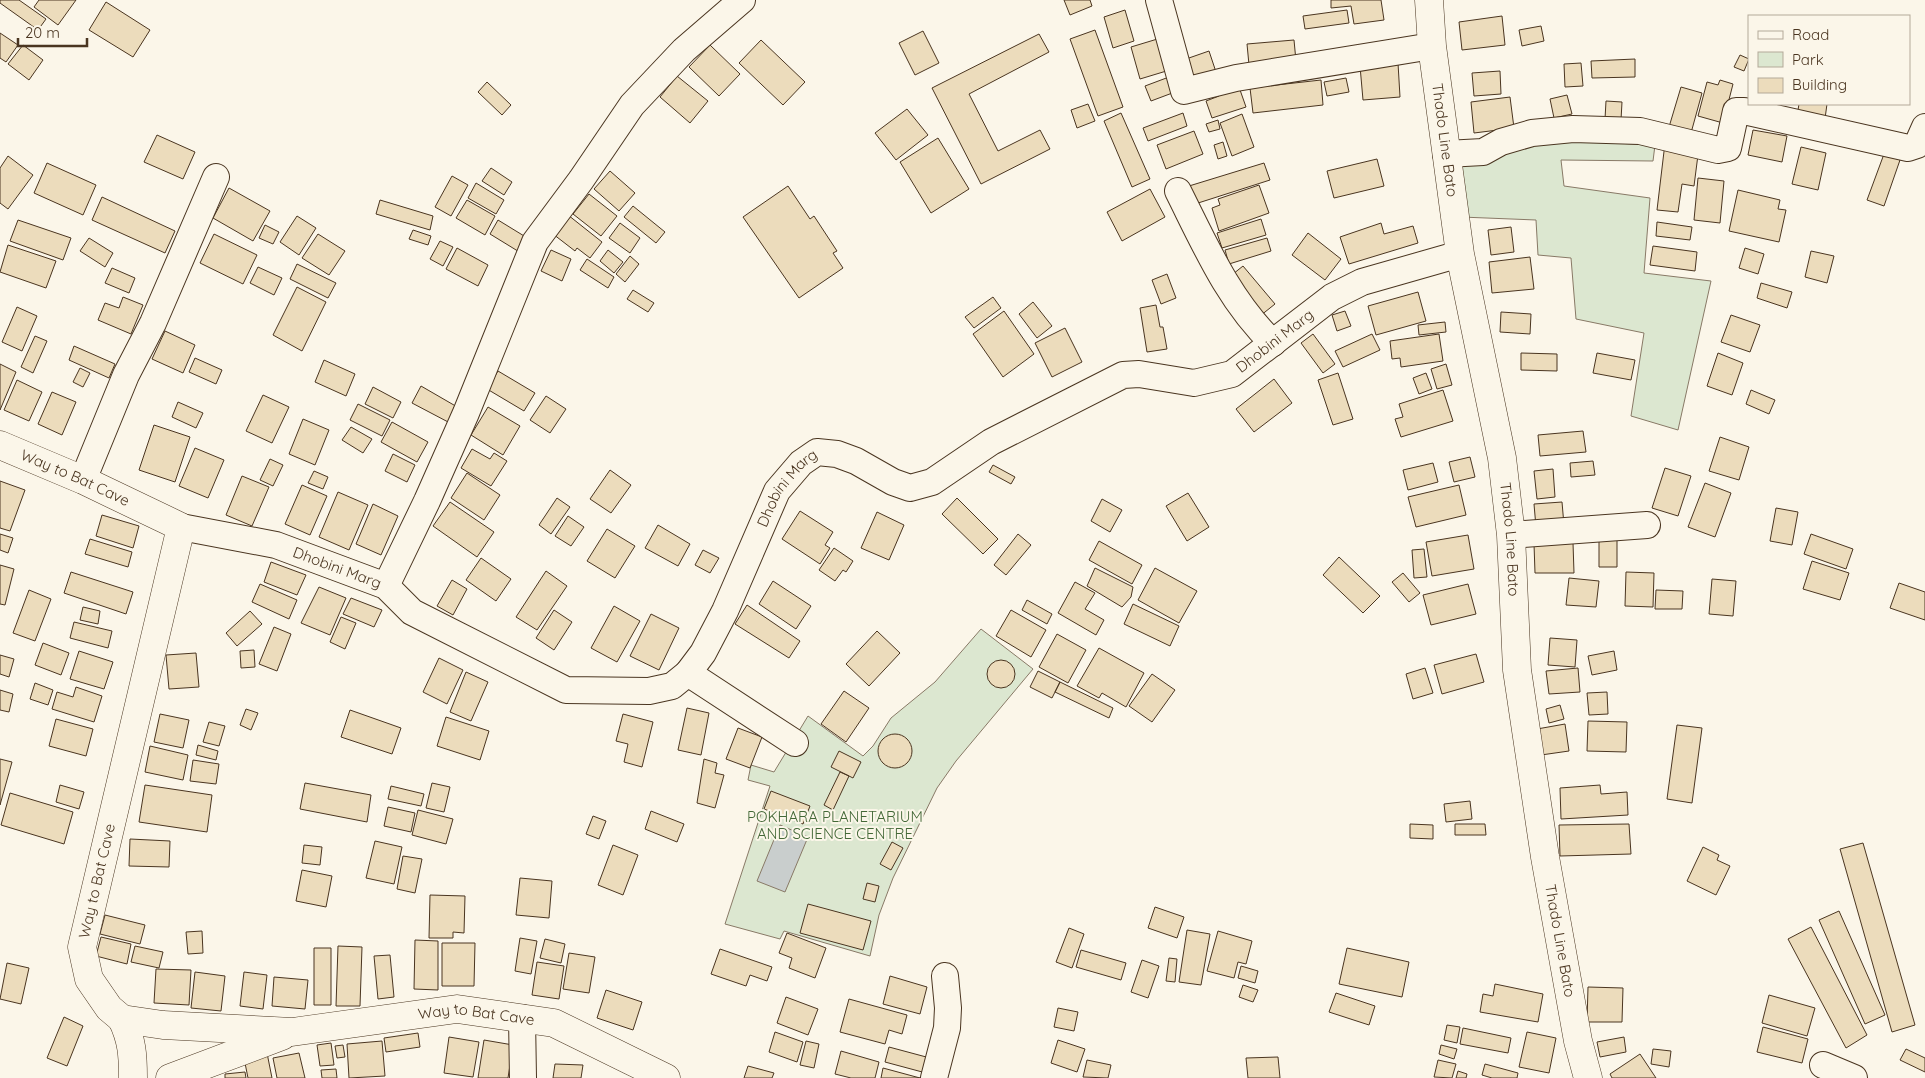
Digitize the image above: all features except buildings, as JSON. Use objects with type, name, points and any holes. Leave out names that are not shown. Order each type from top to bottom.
[{"type":"main road","name":"Thado Line Bato","points":[[1429,0],[1432,46],[1460,254],[1502,458],[1511,535],[1516,670],[1545,857],[1578,1041],[1588,1078]]},
{"type":"main road","name":"Way to Bat Cave","points":[[0,445],[83,480],[181,526],[82,947],[89,979],[109,1008],[122,1019],[163,1025],[292,1032],[457,1009],[554,1022],[666,1078]]},
{"type":"main road","points":[[122,1019],[130,1036],[133,1078]]},
{"type":"main road","points":[[170,1078],[292,1032]]},
{"type":"main road","points":[[1574,1078],[1578,1041]]},
{"type":"street","points":[[386,586],[427,501],[466,413],[535,242],[581,180],[632,104],[684,50],[742,0]]},
{"type":"street","points":[[1159,0],[1184,91],[1236,78],[1432,46]]},
{"type":"street","points":[[1446,154],[1483,152],[1501,142],[1532,133],[1573,129],[1640,131],[1718,150],[1728,148],[1736,111],[1744,111],[1908,148],[1917,146],[1925,127]]},
{"type":"street","points":[[83,480],[126,375],[153,323],[216,177]]},
{"type":"street","points":[[1178,191],[1225,283],[1254,325],[1273,343]]},
{"type":"street","name":"Dhobini Marg","points":[[181,526],[276,545],[386,586],[412,612],[566,690],[650,691],[672,686],[688,673],[703,653],[725,611],[777,491],[801,463],[817,452],[837,454],[856,461],[893,482],[910,488],[932,482],[991,442],[1123,375],[1138,374],[1194,383],[1232,374],[1332,297],[1362,282],[1460,254]]},
{"type":"street","points":[[1511,535],[1646,525]]},
{"type":"street","points":[[688,673],[795,743]]},
{"type":"street","points":[[934,1078],[948,1028],[945,976]]},
{"type":"street","points":[[522,1018],[523,1078]]},
{"type":"street","points":[[1823,1065],[1854,1078]]},
{"type":"green space","points":[[1554,140],[1655,145],[1653,161],[1561,160],[1564,186],[1650,198],[1644,273],[1711,281],[1678,430],[1631,416],[1644,333],[1576,319],[1571,258],[1538,255],[1536,220],[1461,217],[1455,162]]},
{"type":"green space","name":"POKHARA PLANETARIUM AND SCIENCE CENTRE","points":[[981,629],[1033,669],[956,761],[937,788],[893,878],[879,915],[870,956],[784,931],[780,939],[725,924],[770,786],[748,780],[751,765],[774,772],[808,716],[863,756],[873,746],[891,718],[935,682]]},
{"type":"shaded area","points":[[780,825],[808,837],[785,892],[757,881]]}]
